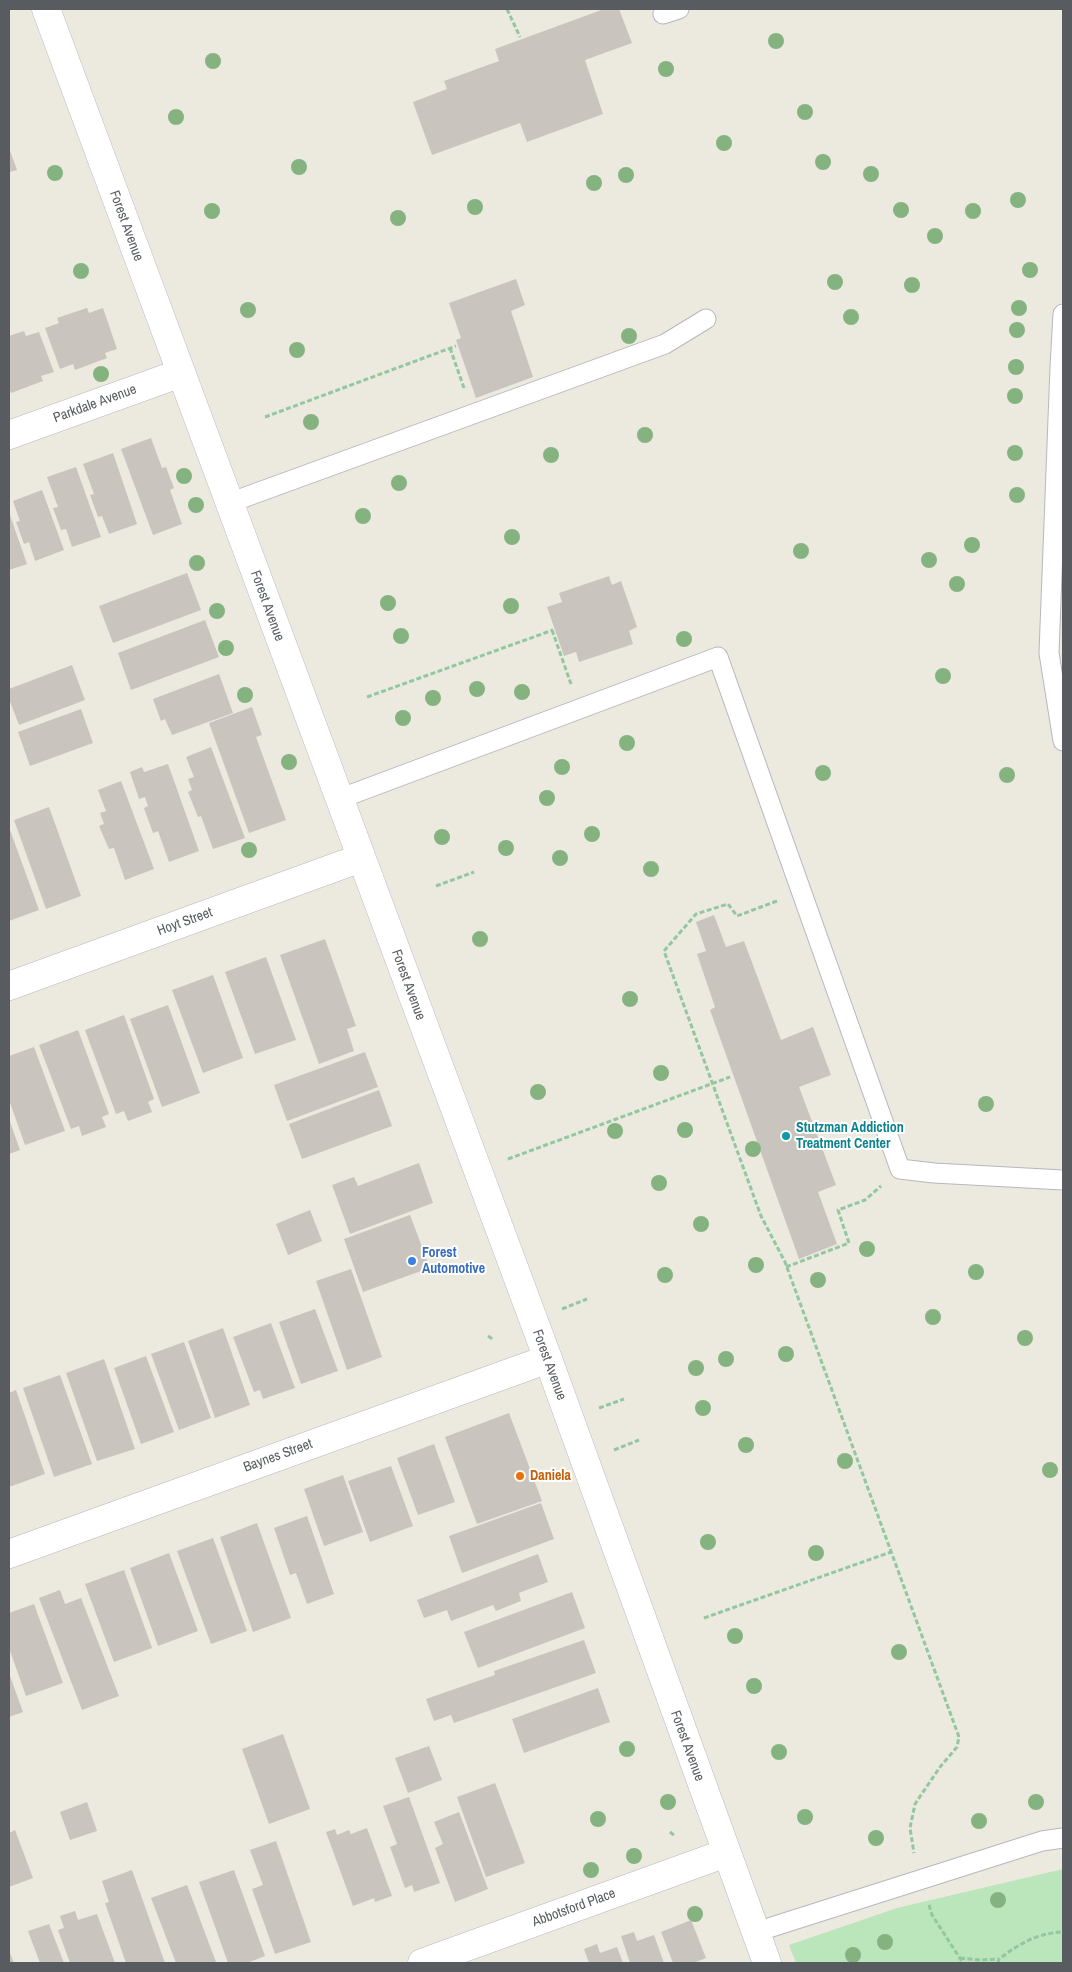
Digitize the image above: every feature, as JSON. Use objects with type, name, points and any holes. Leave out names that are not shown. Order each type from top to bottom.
[{"type":"street","name":"Forest Avenue","points":[[46,9],[548,1359],[767,1963]]},
{"type":"street","name":"Parkdale Avenue","points":[[9,435],[180,373]]},
{"type":"street","name":"Hoyt Street","points":[[9,986],[361,858]]},
{"type":"street","name":"Baynes Street","points":[[9,1554],[548,1359]]},
{"type":"street","name":"Abbotsford Place","points":[[422,1963],[726,1853]]},
{"type":"lane","points":[[1063,314],[1049,653],[1063,741]]},
{"type":"lane","points":[[229,503],[666,344],[706,318]]},
{"type":"lane","points":[[339,798],[718,657],[900,1169],[934,1173],[1063,1180]]},
{"type":"lane","points":[[756,1932],[1042,1841],[1063,1838]]},
{"type":"path","points":[[507,9],[520,37]]},
{"type":"path","points":[[264,417],[456,346]]},
{"type":"path","points":[[450,348],[464,389]]},
{"type":"path","points":[[367,697],[553,630],[574,692]]},
{"type":"path","points":[[436,886],[474,872]]},
{"type":"path","points":[[782,899],[737,916],[728,904],[696,914],[664,951],[761,1216],[786,1267],[959,1737],[957,1747],[940,1767],[915,1804],[910,1828],[915,1858]]},
{"type":"path","points":[[505,1161],[730,1077]]},
{"type":"path","points":[[786,1267],[849,1243],[838,1210],[864,1200]]},
{"type":"path","points":[[560,1310],[587,1299]]},
{"type":"path","points":[[488,1336],[494,1340]]},
{"type":"path","points":[[594,1410],[624,1399]]},
{"type":"path","points":[[610,1451],[639,1440]]},
{"type":"path","points":[[704,1618],[891,1552]]},
{"type":"path","points":[[670,1832],[675,1836]]},
{"type":"path","points":[[928,1902],[932,1915],[963,1963]]},
{"type":"path","points":[[960,1958],[998,1961],[1019,1943],[1063,1932]]},
{"type":"green space","points":[[1063,1869],[1063,1963],[796,1963],[789,1945],[897,1908]]},
{"type":"building","points":[[604,9],[619,9],[632,43],[585,60],[603,114],[527,142],[520,123],[432,155],[413,102],[447,89],[444,81],[499,61],[495,49]]},
{"type":"building","points":[[9,148],[17,170],[9,172]]},
{"type":"building","points":[[516,279],[525,305],[511,311],[533,377],[476,398],[456,340],[461,338],[449,303]]},
{"type":"building","points":[[87,308],[89,313],[103,308],[117,349],[105,353],[107,358],[75,370],[73,364],[60,369],[45,328],[59,323],[57,318]]},
{"type":"building","points":[[24,331],[26,336],[39,332],[54,372],[41,376],[43,381],[11,393],[9,388],[9,336]]},
{"type":"building","points":[[151,438],[162,468],[166,467],[174,488],[170,490],[182,524],[153,535],[121,449]]},
{"type":"building","points":[[113,453],[137,524],[109,534],[102,516],[98,517],[90,495],[94,494],[83,464]]},
{"type":"building","points":[[76,467],[101,537],[72,547],[66,529],[61,530],[53,508],[58,507],[47,477]]},
{"type":"building","points":[[42,490],[64,550],[35,561],[29,542],[24,544],[16,522],[20,521],[13,501]]},
{"type":"building","points":[[9,512],[27,564],[9,570]]},
{"type":"building","points":[[187,573],[201,610],[113,643],[99,606]]},
{"type":"building","points":[[609,576],[612,585],[621,581],[637,627],[629,631],[633,644],[579,662],[576,652],[564,656],[547,607],[562,602],[559,593]]},
{"type":"building","points":[[205,620],[219,657],[131,690],[118,653]]},
{"type":"building","points":[[72,665],[85,700],[19,725],[9,699],[9,689]]},
{"type":"building","points":[[219,674],[233,713],[172,735],[165,719],[161,721],[153,699]]},
{"type":"building","points":[[252,707],[262,735],[256,737],[286,820],[249,833],[209,723]]},
{"type":"building","points":[[81,709],[93,743],[30,766],[18,732]]},
{"type":"building","points":[[211,747],[245,838],[213,849],[201,816],[198,817],[188,792],[192,790],[188,779],[194,777],[186,757]]},
{"type":"building","points":[[168,764],[199,851],[169,862],[158,831],[153,833],[144,808],[148,806],[145,797],[139,799],[130,772],[142,767],[144,772]]},
{"type":"building","points":[[121,781],[154,869],[125,880],[114,848],[109,849],[99,826],[104,824],[100,813],[106,811],[98,790]]},
{"type":"building","points":[[49,807],[81,896],[46,909],[14,820]]},
{"type":"building","points":[[9,827],[39,910],[9,921]]},
{"type":"building","name":"Stutzman Addiction Treatment Center","points":[[714,915],[726,947],[744,941],[781,1040],[813,1027],[831,1075],[799,1087],[836,1185],[818,1192],[837,1244],[799,1259],[710,1010],[715,1007],[697,954],[706,951],[696,922]]},
{"type":"building","points":[[325,939],[356,1026],[347,1029],[354,1051],[319,1064],[280,955]]},
{"type":"building","points":[[266,957],[296,1040],[255,1054],[225,972]]},
{"type":"building","points":[[213,975],[243,1058],[203,1073],[172,990]]},
{"type":"building","points":[[168,1005],[200,1093],[162,1107],[130,1019]]},
{"type":"building","points":[[124,1015],[154,1099],[148,1102],[152,1112],[128,1121],[124,1111],[116,1114],[85,1030]]},
{"type":"building","points":[[78,1030],[109,1114],[102,1117],[106,1127],[82,1136],[79,1126],[71,1129],[39,1045]]},
{"type":"building","points":[[34,1047],[65,1131],[25,1145],[9,1100],[9,1056]]},
{"type":"building","points":[[365,1052],[378,1087],[287,1121],[274,1085]]},
{"type":"building","points":[[379,1090],[392,1126],[302,1159],[289,1124]]},
{"type":"building","points":[[9,1119],[20,1150],[9,1154]]},
{"type":"building","points":[[419,1163],[433,1203],[350,1234],[332,1185],[354,1177],[358,1186]]},
{"type":"building","points":[[310,1210],[322,1241],[288,1255],[276,1224]]},
{"type":"building","points":[[410,1215],[427,1260],[421,1271],[363,1292],[344,1239]]},
{"type":"building","points":[[351,1269],[382,1357],[347,1370],[316,1281]]},
{"type":"building","points":[[315,1309],[338,1371],[301,1384],[279,1322]]},
{"type":"building","points":[[271,1323],[295,1388],[263,1399],[260,1390],[254,1392],[233,1337]]},
{"type":"building","points":[[223,1328],[250,1405],[215,1418],[188,1341]]},
{"type":"building","points":[[184,1342],[211,1418],[179,1430],[151,1354]]},
{"type":"building","points":[[146,1356],[174,1432],[141,1444],[114,1368]]},
{"type":"building","points":[[104,1359],[135,1449],[97,1461],[66,1373]]},
{"type":"building","points":[[60,1375],[92,1464],[54,1477],[23,1388]]},
{"type":"building","points":[[16,1390],[45,1474],[9,1487],[9,1393]]},
{"type":"building","points":[[509,1413],[542,1501],[477,1524],[445,1437]]},
{"type":"building","points":[[434,1444],[455,1502],[418,1515],[397,1458]]},
{"type":"building","points":[[391,1466],[413,1526],[370,1542],[348,1481]]},
{"type":"building","points":[[343,1475],[363,1532],[324,1546],[304,1489]]},
{"type":"building","points":[[541,1503],[554,1539],[462,1573],[449,1536]]},
{"type":"building","points":[[307,1516],[334,1594],[307,1604],[296,1573],[290,1575],[274,1528]]},
{"type":"building","points":[[257,1523],[291,1618],[253,1632],[220,1537]]},
{"type":"building","points":[[213,1538],[247,1631],[211,1644],[177,1551]]},
{"type":"building","points":[[169,1553],[198,1631],[158,1646],[130,1568]]},
{"type":"building","points":[[538,1554],[548,1582],[519,1593],[521,1601],[496,1611],[493,1605],[451,1621],[447,1610],[424,1618],[417,1600]]},
{"type":"building","points":[[124,1570],[152,1648],[114,1662],[85,1584]]},
{"type":"building","points":[[60,1590],[65,1604],[81,1598],[119,1696],[82,1710],[39,1598]]},
{"type":"building","points":[[572,1592],[585,1628],[478,1668],[464,1632]]},
{"type":"building","points":[[34,1604],[63,1683],[26,1696],[9,1648],[9,1613]]},
{"type":"building","points":[[584,1640],[596,1673],[454,1723],[451,1715],[434,1721],[426,1699],[495,1675],[494,1671]]},
{"type":"building","points":[[9,1673],[23,1712],[9,1717]]},
{"type":"building","points":[[598,1688],[610,1722],[524,1753],[512,1719]]},
{"type":"building","points":[[283,1734],[310,1809],[269,1824],[242,1749]]},
{"type":"building","points":[[429,1746],[442,1780],[408,1793],[395,1758]]},
{"type":"building","points":[[495,1783],[525,1863],[486,1877],[457,1797]]},
{"type":"building","points":[[409,1797],[440,1883],[414,1892],[412,1885],[405,1888],[390,1847],[397,1844],[383,1806]]},
{"type":"building","points":[[87,1802],[97,1831],[70,1840],[60,1812]]},
{"type":"building","points":[[459,1812],[488,1889],[455,1902],[435,1848],[443,1844],[434,1822]]},
{"type":"building","points":[[367,1828],[392,1896],[375,1902],[374,1898],[353,1906],[326,1832],[335,1829],[337,1835],[349,1830],[351,1834]]},
{"type":"building","points":[[15,1830],[33,1878],[9,1887],[9,1833]]},
{"type":"building","points":[[276,1841],[311,1942],[275,1954],[252,1889],[263,1885],[250,1850]]},
{"type":"building","points":[[132,1870],[165,1963],[126,1963],[105,1903],[109,1902],[102,1881]]},
{"type":"building","points":[[234,1870],[265,1956],[247,1963],[228,1963],[199,1882]]},
{"type":"building","points":[[187,1885],[216,1962],[176,1963],[151,1898]]},
{"type":"building","points":[[75,1911],[78,1920],[97,1914],[115,1963],[70,1963],[58,1930],[64,1928],[60,1916]]},
{"type":"building","points":[[691,1920],[706,1958],[693,1963],[673,1963],[661,1932]]},
{"type":"building","points":[[49,1924],[64,1963],[40,1963],[28,1931]]},
{"type":"building","points":[[634,1932],[637,1941],[654,1935],[664,1963],[630,1963],[621,1936]]},
{"type":"building","points":[[597,1944],[600,1953],[617,1947],[623,1963],[589,1963],[584,1949]]},
{"type":"building","points":[[10,1953],[14,1963],[9,1963]]},
{"type":"place","name":"Stutzman Addiction Treatment Center","points":[[786,1136]]},
{"type":"place","name":"Forest Automotive","points":[[412,1261]]},
{"type":"place","name":"Daniela","points":[[520,1476]]}]
